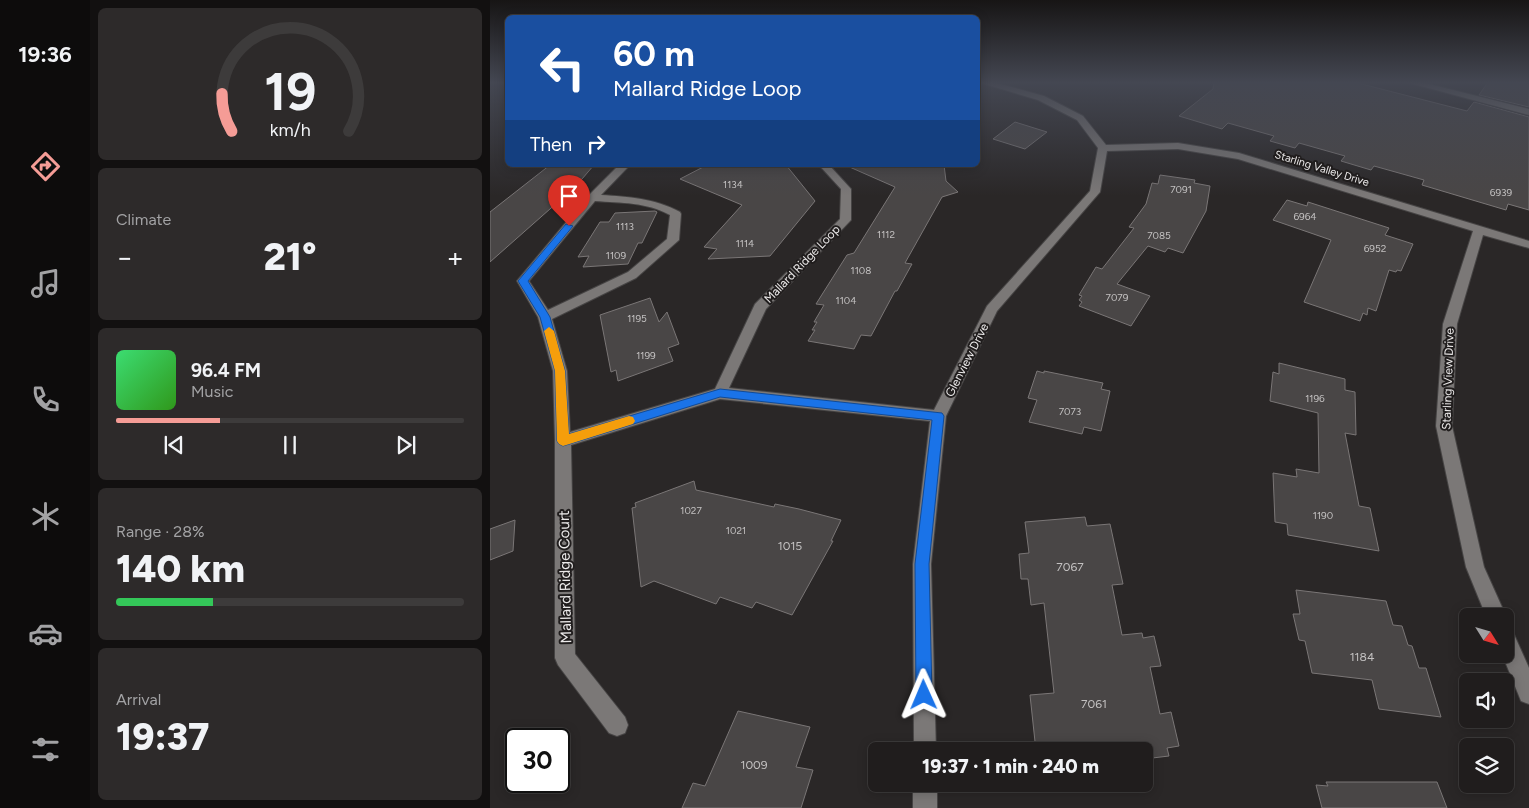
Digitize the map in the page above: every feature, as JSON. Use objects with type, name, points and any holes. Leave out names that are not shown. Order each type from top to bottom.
[{"type":"street","points":[[1081,120],[1103,148]]},
{"type":"street","name":"Starling Valley Drive","points":[[1103,148],[1178,146],[1239,156],[1529,245]]},
{"type":"street","name":"Glenview Drive","points":[[925,742],[922,564],[938,416],[992,309],[1095,192],[1103,148]]},
{"type":"street","points":[[623,167],[592,198],[523,281],[545,317],[560,371],[563,441],[720,393],[938,416]]},
{"type":"street","name":"Mallard Ridge Loop","points":[[720,393],[760,307],[845,220],[846,188],[826,167]]},
{"type":"street","points":[[545,317],[632,275],[673,240],[676,214],[661,205],[643,200],[592,198]]},
{"type":"street","name":"Starling View Drive","points":[[1479,230],[1450,324],[1444,426],[1475,567],[1493,608]]},
{"type":"street","name":"Mallard Ridge Court","points":[[563,441],[566,658],[617,725]]},
{"type":"street","points":[[1514,658],[1529,693]]},
{"type":"street","points":[[925,792],[925,808]]},
{"type":"building","points":[[1191,120],[1529,120],[1529,210],[1508,204],[1506,210],[1422,185],[1424,180],[1374,166],[1371,170],[1341,161],[1345,156],[1299,143],[1295,148],[1270,141],[1274,136],[1228,123],[1222,129]]},
{"type":"building","points":[[1015,122],[1047,132],[1025,149],[993,139]]},
{"type":"building","points":[[547,167],[592,167],[576,186],[490,262],[490,212]]},
{"type":"building","points":[[703,167],[788,167],[815,201],[770,256],[708,259],[717,249],[704,247],[742,205],[680,179]]},
{"type":"building","points":[[850,167],[944,167],[946,181],[958,192],[942,197],[905,263],[912,264],[871,336],[861,335],[854,349],[808,341],[815,330],[812,330],[817,322],[814,322],[824,305],[816,304],[847,255],[854,253],[895,187]]},
{"type":"building","points":[[1160,175],[1195,180],[1194,183],[1210,186],[1206,211],[1183,253],[1168,248],[1165,252],[1148,246],[1117,284],[1150,296],[1131,326],[1079,306],[1082,302],[1079,300],[1082,296],[1079,295],[1096,267],[1102,269],[1134,228],[1129,227],[1146,204],[1152,183],[1158,184]]},
{"type":"building","points":[[1287,200],[1307,206],[1308,202],[1389,228],[1385,235],[1413,244],[1401,271],[1389,270],[1376,311],[1368,308],[1367,315],[1363,313],[1360,321],[1304,302],[1331,240],[1273,220]]},
{"type":"building","points":[[657,212],[642,243],[638,243],[628,264],[583,267],[589,256],[578,257],[600,222],[609,222],[615,213]]},
{"type":"building","points":[[650,298],[659,322],[667,312],[679,344],[668,348],[673,361],[618,381],[616,370],[611,372],[600,315]]},
{"type":"building","points":[[1279,363],[1345,379],[1345,390],[1355,392],[1356,435],[1345,433],[1359,506],[1370,508],[1379,551],[1288,535],[1287,524],[1275,522],[1273,473],[1297,477],[1296,469],[1319,473],[1318,413],[1270,401],[1273,372],[1279,374]]},
{"type":"building","points":[[1037,371],[1103,383],[1101,389],[1110,391],[1101,431],[1084,427],[1082,434],[1029,422],[1037,400],[1028,398]]},
{"type":"building","points":[[694,481],[696,490],[774,507],[775,504],[841,520],[831,541],[833,541],[792,615],[756,602],[752,608],[720,597],[716,604],[654,581],[641,587],[632,508],[636,507],[635,503]]},
{"type":"building","points":[[1085,517],[1087,526],[1110,524],[1123,584],[1112,585],[1122,635],[1142,633],[1143,638],[1154,636],[1161,666],[1150,667],[1160,714],[1171,712],[1179,746],[1167,748],[1169,756],[1153,758],[1153,742],[1035,742],[1030,695],[1054,693],[1044,603],[1031,605],[1028,579],[1021,579],[1019,554],[1029,553],[1025,522]]},
{"type":"building","points":[[515,520],[513,551],[490,560],[490,529]]},
{"type":"building","points":[[1296,590],[1386,601],[1393,625],[1402,626],[1408,645],[1412,646],[1419,668],[1426,668],[1441,717],[1379,709],[1372,680],[1312,673],[1305,641],[1299,640],[1293,614],[1300,614]]},
{"type":"building","points":[[738,711],[810,727],[796,767],[813,770],[801,808],[682,808],[693,783],[705,786]]},
{"type":"building","points":[[1326,782],[1437,782],[1447,808],[1322,808],[1316,785],[1328,786]]},
{"type":"slow traffic","points":[[549,331],[560,371],[563,441],[629,421]]},
{"type":"route","points":[[569,226],[523,281],[545,317],[560,371],[563,441],[720,393],[938,416],[922,564],[924,695]]}]
